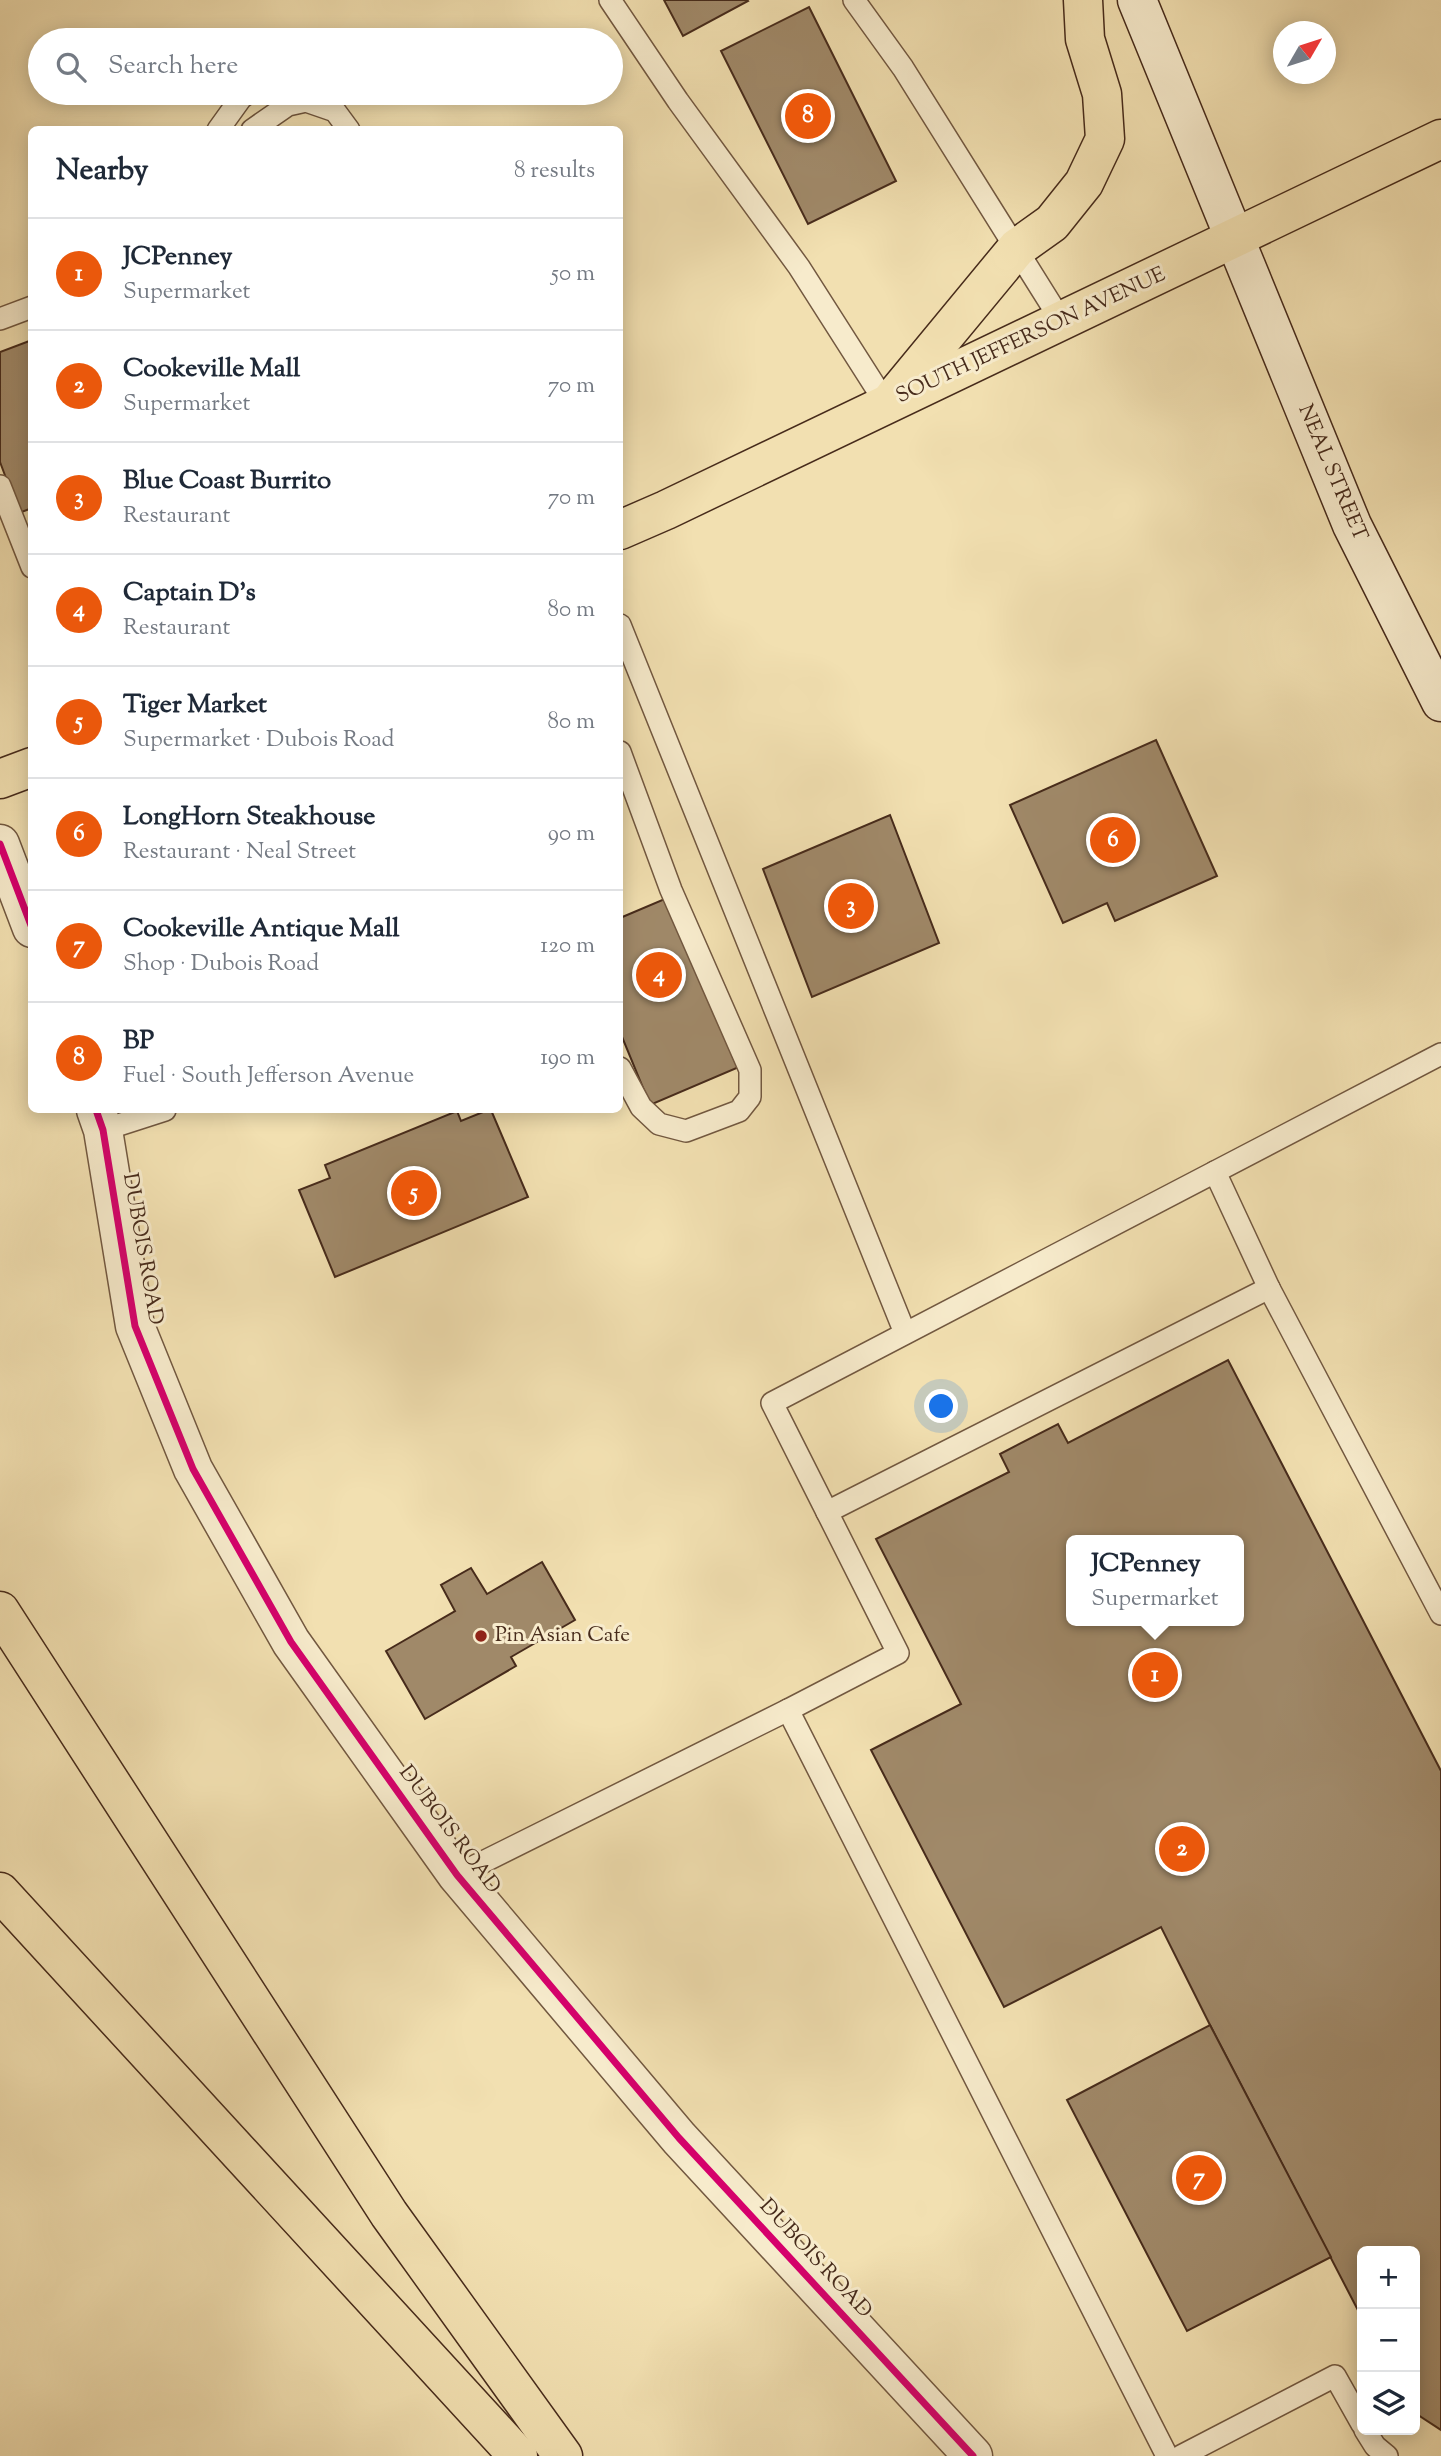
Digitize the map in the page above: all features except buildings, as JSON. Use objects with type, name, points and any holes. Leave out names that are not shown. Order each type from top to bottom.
[{"type":"main road","points":[[887,405],[1017,248],[1052,223],[1084,183],[1105,139],[1102,94],[1085,39],[1083,0]]},
{"type":"main road","name":"SOUTH JEFFERSON AVENUE","points":[[623,529],[1441,139]]},
{"type":"main road","points":[[0,779],[28,768]]},
{"type":"main road","points":[[0,1611],[388,2214],[563,2456]]},
{"type":"main road","points":[[0,1892],[517,2456]]},
{"type":"street","name":"NEAL STREET","points":[[1137,0],[1233,240],[1352,525],[1441,702]]},
{"type":"street","points":[[0,844],[28,918]]},
{"type":"street","name":"DUBOIS ROAD","points":[[100,1120],[135,1326],[193,1469],[291,1642],[457,1875],[680,2138],[973,2456]]},
{"type":"lane","points":[[610,0],[678,101],[799,267],[887,405]]},
{"type":"lane","points":[[854,0],[903,68],[1062,321]]},
{"type":"lane","points":[[221,126],[238,105]]},
{"type":"lane","points":[[258,126],[288,105]]},
{"type":"lane","points":[[318,105],[335,111]]},
{"type":"lane","points":[[330,105],[346,126]]},
{"type":"lane","points":[[0,319],[28,308]]},
{"type":"lane","points":[[0,486],[28,557]]},
{"type":"lane","points":[[623,632],[905,1333]]},
{"type":"lane","points":[[623,760],[671,890],[750,1070],[750,1097],[739,1111],[686,1131],[659,1124],[641,1107],[623,1074]]},
{"type":"lane","points":[[457,1875],[898,1653],[772,1403],[1441,1054]]},
{"type":"lane","points":[[100,1120],[146,1113]]},
{"type":"lane","points":[[1215,1172],[1269,1288],[1441,1614]]},
{"type":"lane","points":[[827,1512],[1269,1288]]},
{"type":"lane","points":[[788,1710],[1167,2456]]},
{"type":"lane","points":[[1181,2456],[1335,2376],[1357,2415]]},
{"type":"lane","points":[[1369,2435],[1375,2446],[1387,2456]]},
{"type":"cycle path","points":[[0,844],[28,918]]},
{"type":"cycle path","points":[[97,1113],[103,1130],[135,1326],[193,1469],[291,1642],[457,1875],[679,2138],[973,2456]]},
{"type":"place","name":"BP","points":[[808,116]]},
{"type":"place","name":"LongHorn Steakhouse","points":[[1113,840]]},
{"type":"place","name":"Blue Coast Burrito","points":[[851,906]]},
{"type":"place","name":"Captain D's","points":[[659,975]]},
{"type":"place","name":"Tiger Market","points":[[414,1193]]},
{"type":"place","name":"Pin Asian Cafe","points":[[481,1636]]},
{"type":"place","name":"JCPenney","points":[[1155,1675]]},
{"type":"place","name":"Cookeville Mall","points":[[1182,1849]]},
{"type":"place","name":"Cookeville Antique Mall","points":[[1199,2178]]}]
